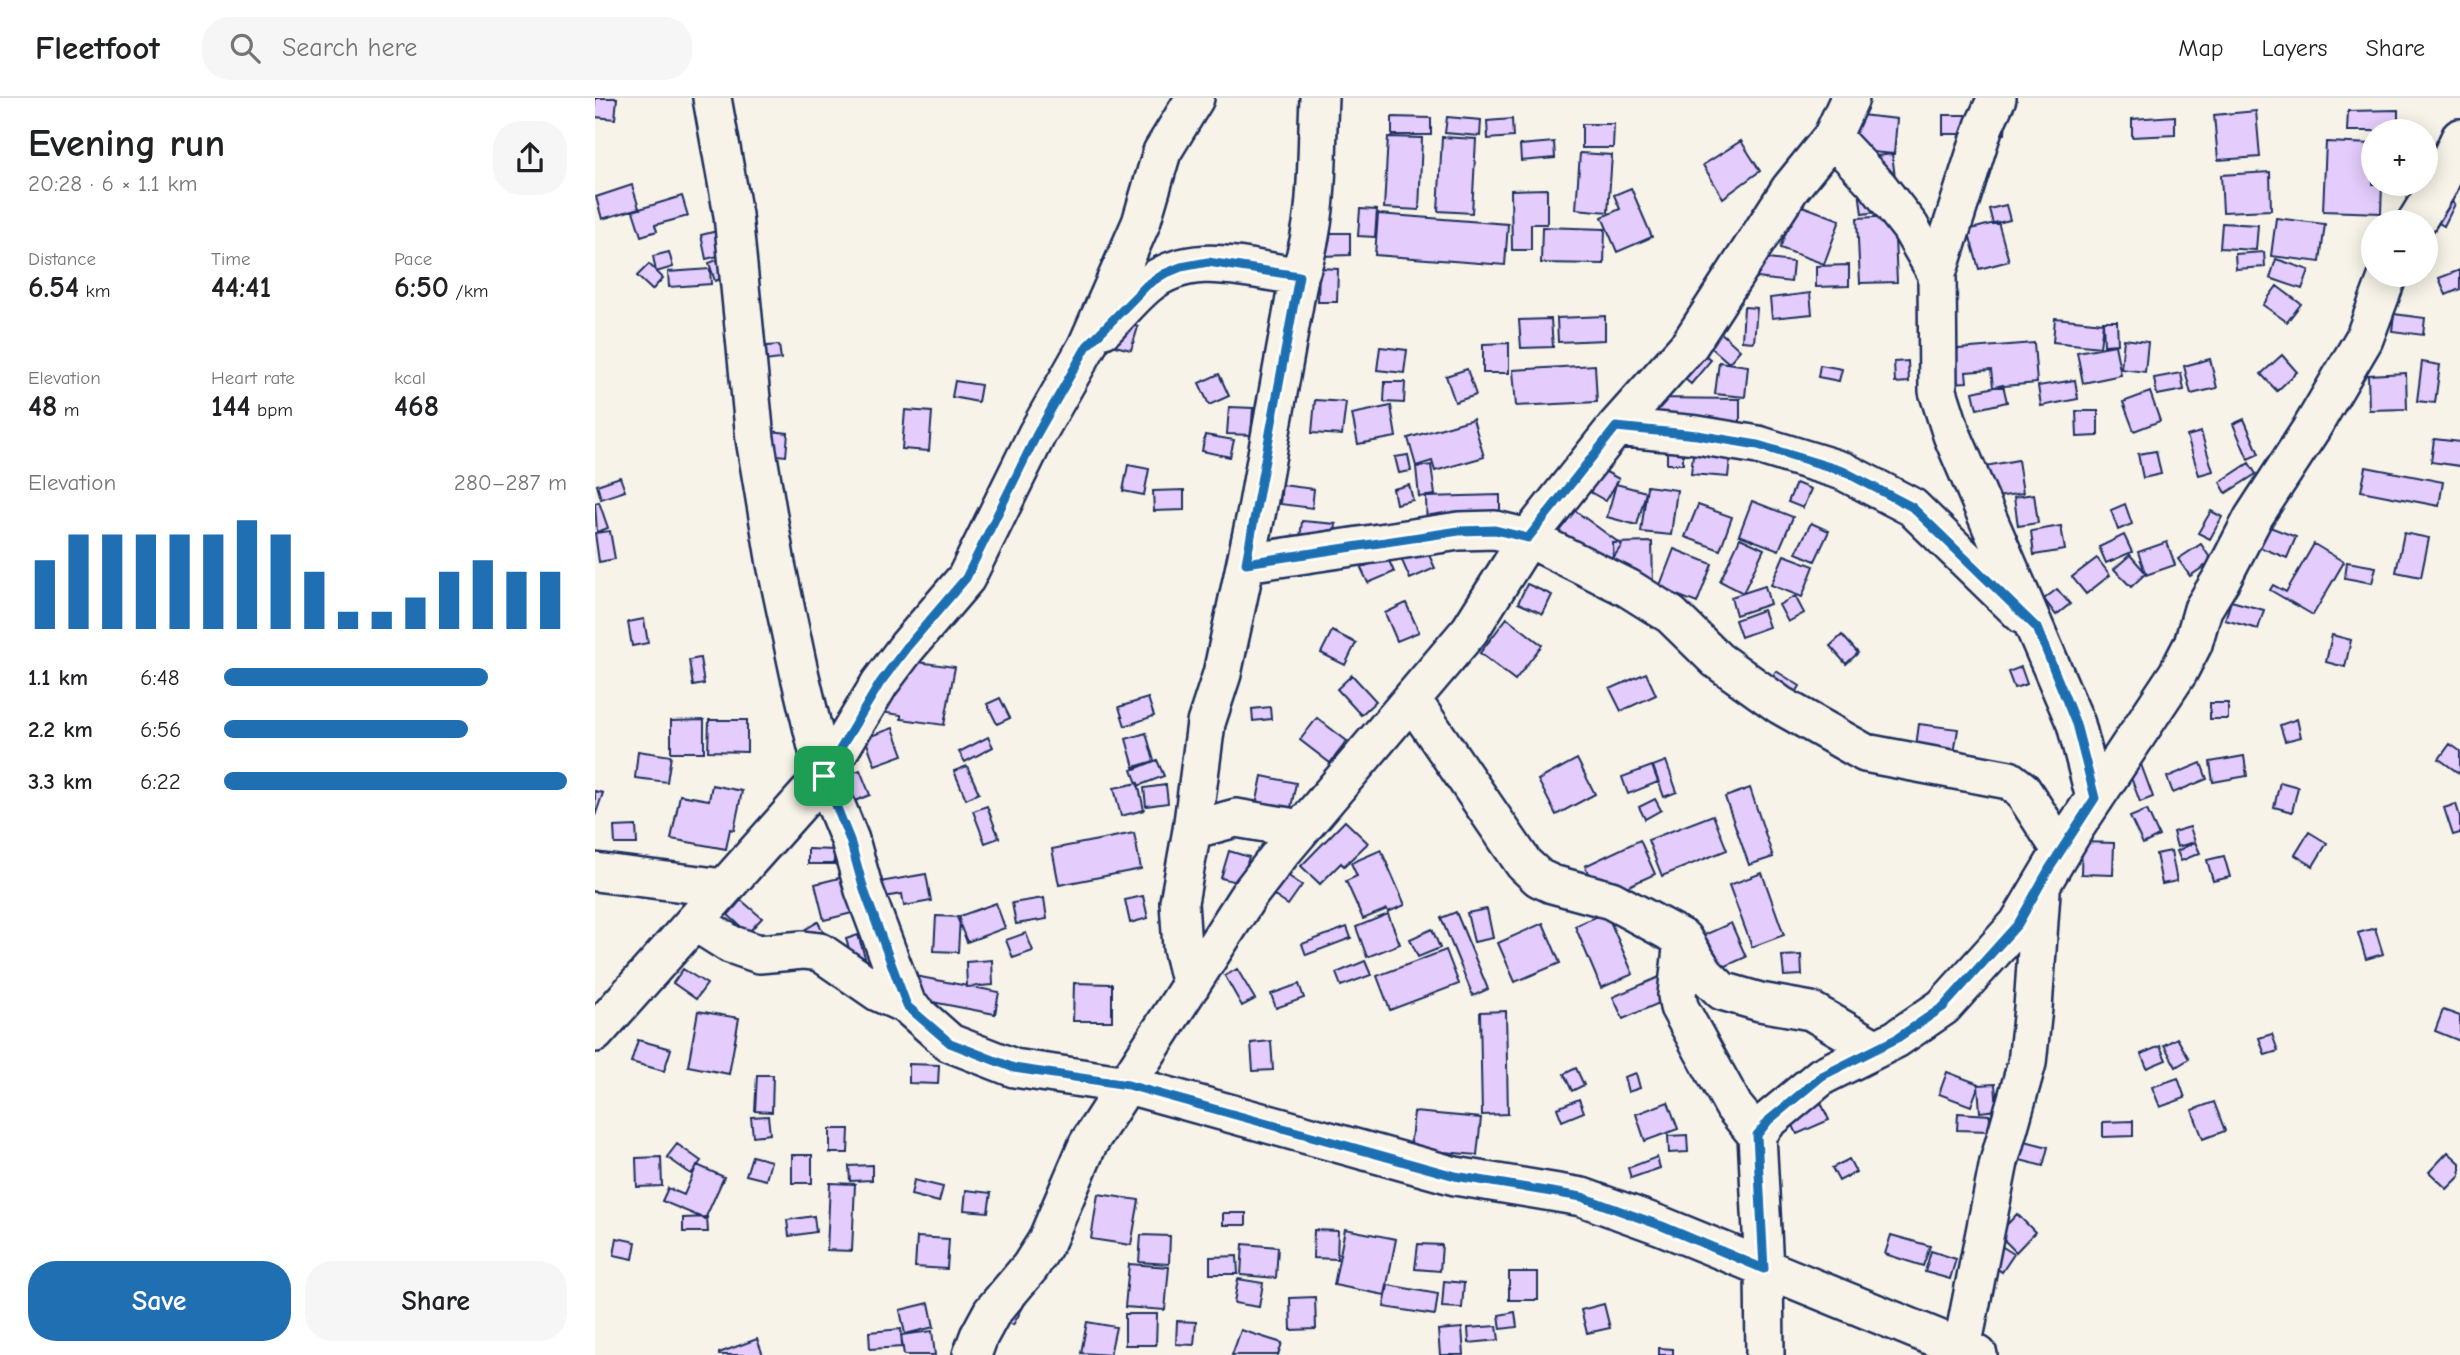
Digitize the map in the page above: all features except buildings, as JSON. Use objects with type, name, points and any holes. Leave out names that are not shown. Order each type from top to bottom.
[{"type":"street","points":[[712,98],[733,215],[755,439],[776,564],[824,776],[850,840],[864,890],[907,1006]]},
{"type":"street","points":[[595,1033],[824,776],[880,683],[966,578],[1037,434],[1087,346],[1141,223],[1162,152],[1195,98]]},
{"type":"street","points":[[1191,985],[1182,948],[1179,902],[1192,830],[1206,723],[1222,674],[1246,563],[1299,276],[1312,220],[1319,98]]},
{"type":"street","points":[[972,1355],[992,1312],[1030,1267],[1046,1242],[1088,1144],[1248,896],[1301,829],[1470,631],[1528,538],[1616,427],[1690,344],[1790,189],[1832,137],[1850,98]]},
{"type":"street","points":[[1997,98],[1984,126],[1937,274],[1938,391],[1952,435],[2076,724],[2095,798]]},
{"type":"street","points":[[1832,137],[1878,186],[1910,227],[1937,274]]},
{"type":"street","points":[[2423,210],[2437,188],[2460,138]]},
{"type":"street","points":[[1087,346],[1147,285],[1181,267],[1208,262],[1299,276]]},
{"type":"street","points":[[1757,1135],[1769,1120],[1822,1076],[1877,1049],[1943,1007],[2018,924],[2061,850],[2178,673],[2193,644],[2203,609],[2253,518],[2311,429],[2364,338],[2383,287]]},
{"type":"street","points":[[1616,427],[1697,435],[1758,445],[1843,471],[1912,507],[2037,628]]},
{"type":"street","points":[[1246,563],[1459,531],[1495,530],[1528,538],[1628,588],[1671,615],[1717,660],[1780,705],[1865,753],[2009,780],[2022,790],[2061,850]]},
{"type":"street","points":[[1412,700],[1524,864],[1539,878],[1611,900],[1683,939],[1705,974],[1722,991],[1760,1002],[1811,1011],[1877,1049]]},
{"type":"street","points":[[1198,785],[1236,818]]},
{"type":"street","points":[[1192,830],[1236,818],[1301,829]]},
{"type":"street","points":[[595,872],[724,888]]},
{"type":"street","points":[[695,922],[730,944],[759,954],[803,950],[820,952],[878,992],[907,1006],[950,1043],[1014,1068],[1128,1085],[1455,1176],[1582,1197],[1662,1226],[1970,1351],[1999,1162],[2027,1063],[2042,884]]},
{"type":"street","points":[[1683,939],[1677,995],[1679,1007],[1729,1098],[1757,1135],[1764,1269],[1765,1355]]},
{"type":"route","points":[[1208,262],[1299,276],[1246,563],[1459,531],[1495,530],[1528,538],[1616,427],[1697,435],[1758,445],[1843,471],[1912,507],[2037,628],[2076,724],[2095,798],[2074,828],[2018,924],[1943,1007],[1896,1039],[1822,1076],[1795,1096],[1757,1135],[1764,1269],[1662,1226],[1582,1197],[1455,1176],[1128,1085],[1014,1068],[950,1043],[907,1006],[864,890],[850,840],[824,776],[880,683],[966,578],[1037,434],[1087,346],[1147,285],[1181,267],[1208,262]]}]
